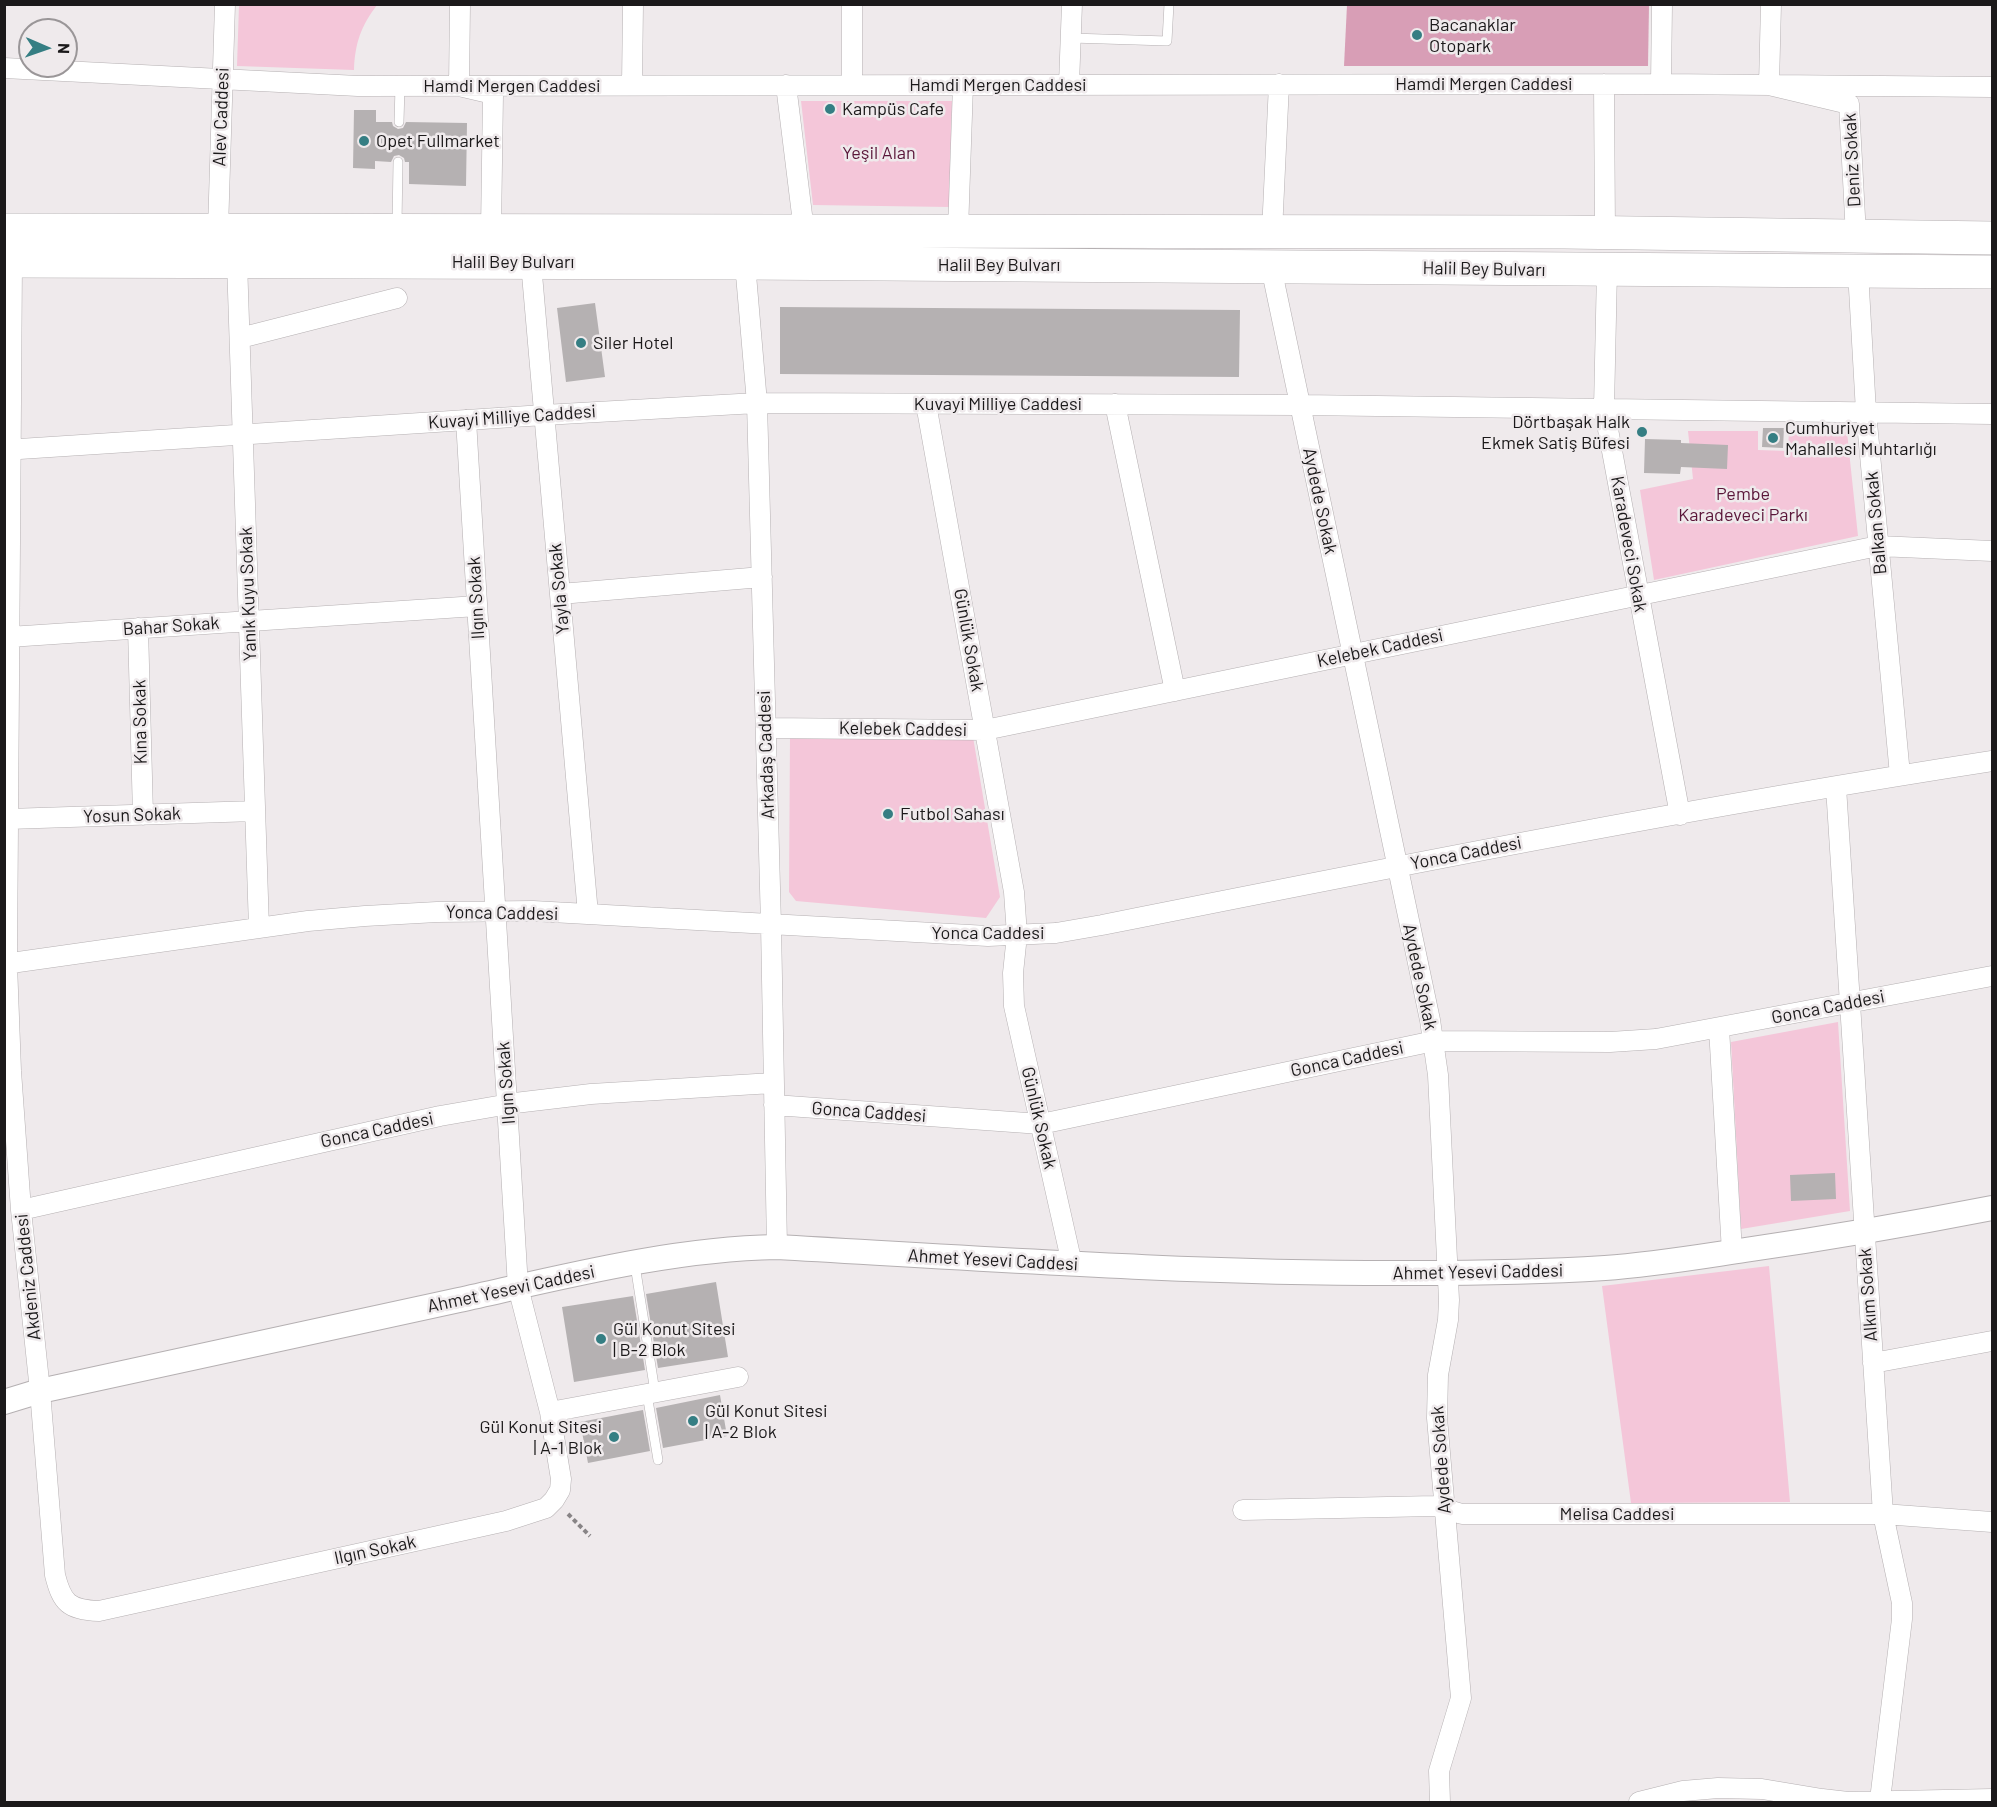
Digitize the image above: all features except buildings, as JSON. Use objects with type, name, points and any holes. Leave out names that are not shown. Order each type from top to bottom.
[{"type":"highway","name":"Halil Bey Bulvarı","points":[[4,230],[1605,232],[1992,238]]},
{"type":"highway","name":"Halil Bey Bulvarı","points":[[8,261],[745,263],[1992,272]]},
{"type":"street","name":"Alev Caddesi","points":[[218,230],[225,4]]},
{"type":"street","points":[[460,4],[459,86],[493,94],[491,230]]},
{"type":"street","points":[[632,85],[633,4]]},
{"type":"street","points":[[852,4],[852,85]]},
{"type":"street","points":[[1069,84],[1072,4]]},
{"type":"street","points":[[1660,84],[1662,4]]},
{"type":"street","points":[[1769,85],[1771,4]]},
{"type":"street","name":"Hamdi Mergen Caddesi","points":[[4,68],[400,86],[1660,84],[1992,87]]},
{"type":"street","points":[[1272,232],[1279,84]]},
{"type":"street","points":[[1604,84],[1605,232]]},
{"type":"street","points":[[786,85],[804,231]]},
{"type":"street","points":[[958,231],[963,85]]},
{"type":"street","name":"Deniz Sokak","points":[[1769,85],[1849,104],[1857,236]]},
{"type":"street","name":"Akdeniz Caddesi","points":[[8,261],[6,964],[21,1209],[40,1391],[55,1575],[64,1600],[74,1608],[99,1611],[210,1586]]},
{"type":"street","name":"Yanık Kuyu Sokak","points":[[237,261],[259,928]]},
{"type":"street","name":"Yayla Sokak","points":[[531,263],[588,914]]},
{"type":"street","name":"Arkadaş Caddesi","points":[[745,263],[757,403],[777,1247]]},
{"type":"street","name":"Aydede Sokak","points":[[1271,267],[1434,1041],[1438,1075],[1448,1273],[1448,1320],[1440,1358],[1436,1395],[1461,1698],[1439,1771],[1440,1803]]},
{"type":"street","name":"Karadeveci Sokak","points":[[1607,270],[1604,408],[1680,814]]},
{"type":"street","name":"Balkan Sokak","points":[[1858,271],[1866,412],[1900,775]]},
{"type":"street","points":[[240,338],[397,298]]},
{"type":"street","name":"Kuvayi Milliye Caddesi","points":[[8,450],[757,403],[1300,405],[1992,414]]},
{"type":"street","name":"Günlük Sokak","points":[[926,404],[1014,892],[1017,935],[1014,1006],[1072,1264]]},
{"type":"street","points":[[1115,404],[1175,691]]},
{"type":"street","name":"Ilgın Sokak","points":[[210,1586],[524,1516],[546,1508],[560,1490],[561,1479],[550,1412],[519,1287],[466,420]]},
{"type":"street","name":"Kelebek Caddesi","points":[[766,728],[985,730],[1878,546],[1992,551]]},
{"type":"street","points":[[560,594],[762,577]]},
{"type":"street","name":"Bahar Sokak","points":[[8,633],[138,628],[477,606]]},
{"type":"street","name":"Kına Sokak","points":[[138,628],[143,815]]},
{"type":"street","name":"Yonca Caddesi","points":[[6,964],[259,928],[365,916],[495,911],[1017,935],[1056,933],[1397,866],[1900,775],[1992,761]]},
{"type":"street","name":"Alkım Sokak","points":[[1836,787],[1883,1514],[1902,1603],[1880,1800]]},
{"type":"street","name":"Yosun Sokak","points":[[8,819],[255,811]]},
{"type":"street","name":"Gonca Caddesi","points":[[774,1105],[1041,1124],[1434,1041],[1633,1041],[1677,1036],[1992,976]]},
{"type":"street","points":[[1719,1028],[1732,1252]]},
{"type":"street","name":"Gonca Caddesi","points":[[21,1209],[440,1116],[515,1103],[591,1094],[774,1083]]},
{"type":"street","name":"Ahmet Yesevi Caddesi","points":[[4,1401],[40,1391],[634,1262],[734,1249],[777,1247],[1072,1264],[1337,1274],[1527,1272],[1609,1268],[1732,1252],[1864,1233],[1992,1208]]},
{"type":"street","points":[[1873,1363],[1992,1341]]},
{"type":"street","points":[[550,1412],[738,1377]]},
{"type":"street","name":"Melisa Caddesi","points":[[1243,1510],[1435,1506],[1462,1514],[1883,1514],[1992,1522]]},
{"type":"street","points":[[1639,1803],[1683,1791],[1718,1788],[1762,1789],[1839,1801],[1992,1799]]},
{"type":"lane","points":[[1071,38],[1167,40],[1169,4]]},
{"type":"lane","points":[[399,122],[400,86]]},
{"type":"lane","points":[[397,230],[398,162]]},
{"type":"lane","points":[[634,1262],[658,1460]]},
{"type":"path","points":[[554,1500],[590,1536]]},
{"type":"green space","points":[[239,4],[377,5],[360,35],[354,70],[237,66]]},
{"type":"green space","name":"Yeşil Alan","points":[[801,101],[952,101],[949,207],[813,205]]},
{"type":"green space","name":"Pembe Karadeveci Parkı","points":[[1789,430],[1847,432],[1858,536],[1654,580],[1640,490],[1693,479],[1688,431],[1758,431],[1758,450],[1788,451]]},
{"type":"green space","name":"Futbol Sahası","points":[[790,736],[973,737],[1000,897],[986,918],[796,901],[789,892]]},
{"type":"green space","points":[[1838,1022],[1850,1211],[1741,1229],[1731,1042]]},
{"type":"green space","points":[[1769,1266],[1790,1502],[1631,1503],[1602,1286]]},
{"type":"shaded area","name":"Bacanaklar Otopark","points":[[1347,5],[1649,5],[1648,66],[1344,66]]},
{"type":"place","name":"Bacanaklar Otopark","points":[[1417,35]]},
{"type":"place","name":"Kampüs Cafe","points":[[830,109]]},
{"type":"place","name":"Opet Fullmarket","points":[[364,141]]},
{"type":"place","name":"Siler Hotel","points":[[581,343]]},
{"type":"place","name":"Dörtbaşak Halk Ekmek Satiş Büfesi","points":[[1642,432]]},
{"type":"place","name":"Cumhuriyet Mahallesi Muhtarlığı","points":[[1773,438]]},
{"type":"place","name":"Futbol Sahası","points":[[888,814]]},
{"type":"place","name":"Gül Konut Sitesi | B-2 Blok","points":[[601,1339]]},
{"type":"place","name":"Gül Konut Sitesi | A-2 Blok","points":[[693,1421]]},
{"type":"place","name":"Gül Konut Sitesi | A-1 Blok","points":[[614,1437]]}]
